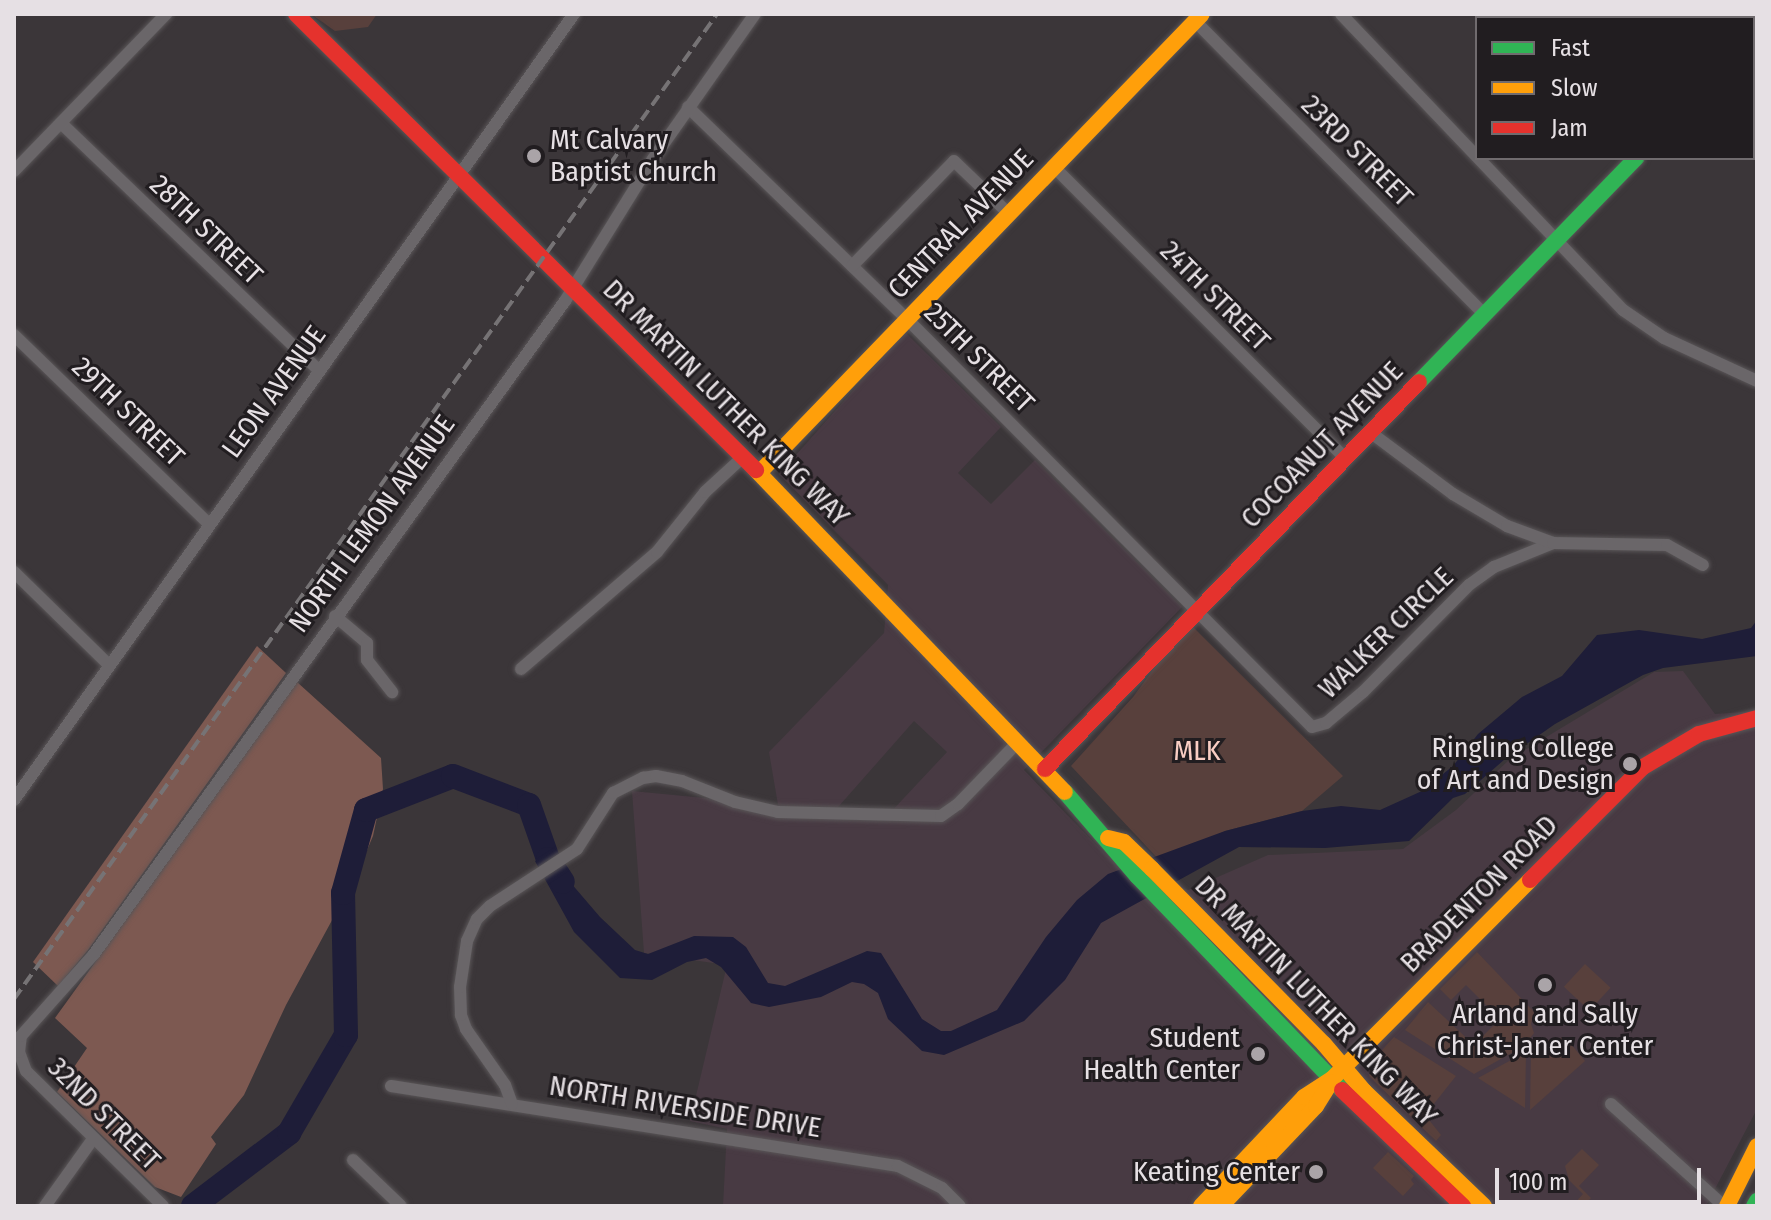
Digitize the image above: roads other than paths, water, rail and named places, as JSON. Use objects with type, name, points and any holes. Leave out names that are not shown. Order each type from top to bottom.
[{"type":"street","points":[[14,171],[166,14]]},
{"type":"street","name":"DR MARTIN LUTHER KING WAY","points":[[296,14],[760,472],[1463,1206]]},
{"type":"street","name":"NORTH LEMON AVENUE","points":[[19,1052],[23,1032],[94,954],[574,288],[688,107],[755,14]]},
{"type":"street","points":[[1341,14],[1475,156]]},
{"type":"street","name":"LEON AVENUE","points":[[14,800],[572,15]]},
{"type":"street","name":"CENTRAL AVENUE","points":[[760,472],[1198,18]]},
{"type":"street","name":"23RD STREET","points":[[1198,18],[1485,315]]},
{"type":"street","name":"25TH STREET","points":[[688,107],[906,318],[1199,611]]},
{"type":"street","name":"28TH STREET","points":[[61,123],[319,370]]},
{"type":"street","points":[[1479,160],[1623,310],[1647,329],[1757,381]]},
{"type":"street","name":"COCOANUT AVENUE","points":[[1045,769],[1634,160]]},
{"type":"street","points":[[852,266],[954,161],[1008,213]]},
{"type":"street","name":"24TH STREET","points":[[1053,166],[1345,458]]},
{"type":"street","name":"29TH STREET","points":[[14,335],[209,524]]},
{"type":"street","name":"WALKER CIRCLE","points":[[1370,432],[1479,511],[1553,543],[1667,545],[1703,565]]},
{"type":"street","points":[[521,669],[657,552],[705,492],[744,456]]},
{"type":"street","name":"WALKER CIRCLE","points":[[1199,611],[1307,722],[1318,727],[1363,692],[1469,585],[1494,567],[1553,543]]},
{"type":"street","points":[[14,572],[109,665]]},
{"type":"street","points":[[335,616],[367,643],[367,660],[392,692]]},
{"type":"street","name":"BRADENTON ROAD","points":[[1221,1206],[1316,1106],[1338,1074],[1643,767],[1700,733],[1757,718]]},
{"type":"street","points":[[512,1104],[505,1085],[466,1029],[460,987],[467,941],[477,919],[490,906],[561,862],[584,842],[609,796],[643,778],[674,778],[735,802],[778,812],[941,816],[958,804],[1018,742]]},
{"type":"street","name":"32ND STREET","points":[[19,1052],[31,1077],[155,1203]]},
{"type":"street","name":"DR MARTIN LUTHER KING WAY","points":[[1338,1074],[1484,1206]]},
{"type":"street","name":"BRADENTON ROAD","points":[[1201,1206],[1304,1097],[1338,1074]]},
{"type":"street","name":"NORTH RIVERSIDE DRIVE","points":[[391,1086],[898,1166],[942,1188],[960,1206]]},
{"type":"street","points":[[1611,1104],[1725,1206],[1757,1146]]},
{"type":"street","points":[[45,1206],[93,1139]]},
{"type":"street","points":[[353,1160],[401,1206]]},
{"type":"street","points":[[1740,1206],[1747,1165]]},
{"type":"waterway","points":[[193,1206],[289,1133],[346,1035],[343,893],[366,810],[453,776],[529,805],[548,859],[563,882]]},
{"type":"railway","points":[[14,999],[717,14]]},
{"type":"place","name":"Mt Calvary Baptist Church","points":[[534,156]]},
{"type":"place","name":"Ringling College of Art and Design","points":[[1630,764]]},
{"type":"place","name":"Arland and Sally Christ-Janer Center","points":[[1545,985]]},
{"type":"place","name":"Student Health Center","points":[[1258,1054]]},
{"type":"place","name":"Keating Center","points":[[1316,1172]]},
{"type":"park label","name":"MLK","points":[[1197,751]]}]
